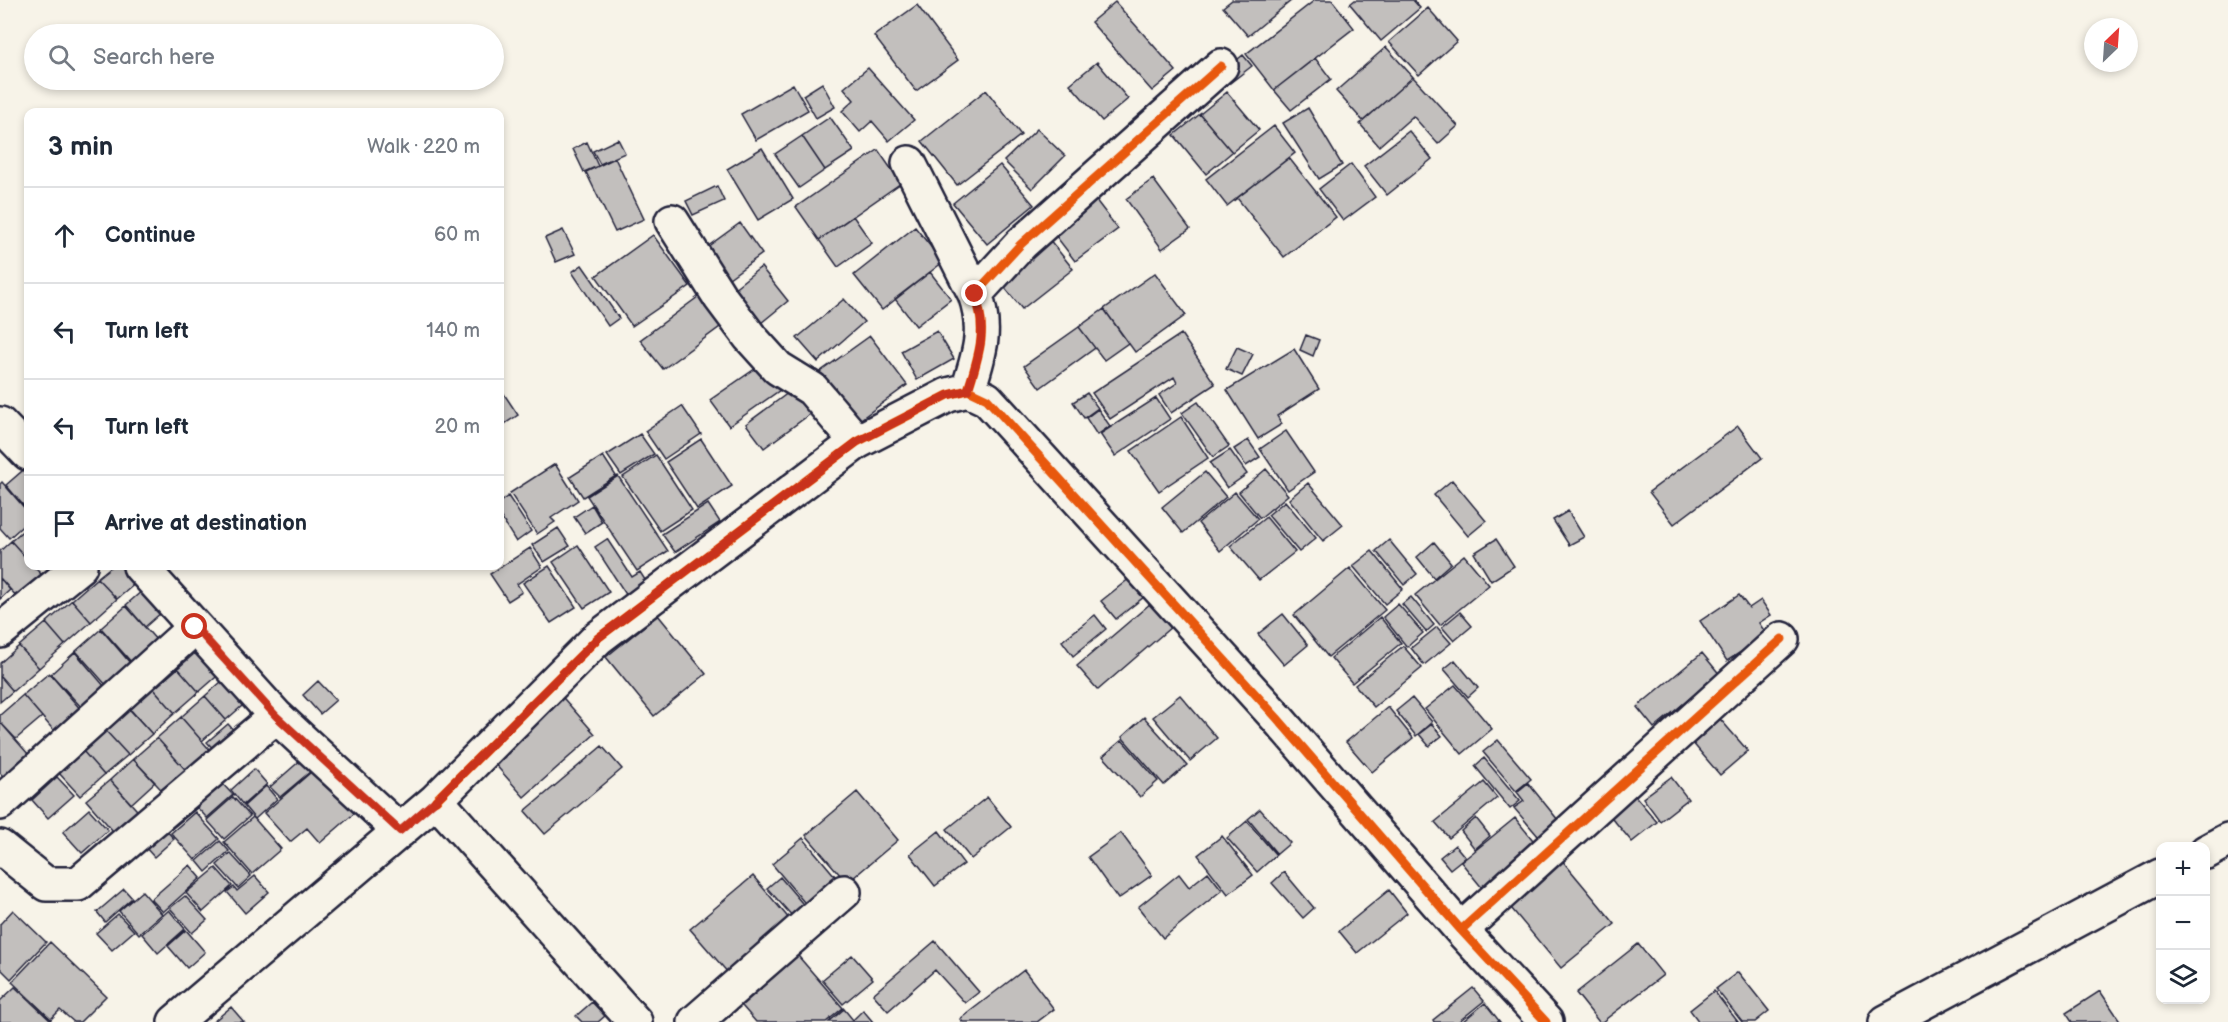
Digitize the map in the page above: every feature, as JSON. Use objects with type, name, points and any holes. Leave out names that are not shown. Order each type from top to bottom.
[{"type":"street","points":[[975,294],[1021,244],[1221,66]]},
{"type":"street","points":[[909,164],[980,307],[982,343],[968,390]]},
{"type":"street","points":[[672,221],[720,297],[750,337],[778,368],[812,389],[857,442]]},
{"type":"street","points":[[175,1022],[436,800],[598,638],[857,442],[948,395],[968,390],[987,399],[1277,718],[1461,930],[1546,1022]]},
{"type":"street","points":[[0,631],[75,570]]},
{"type":"street","points":[[144,570],[276,716],[400,831]]},
{"type":"street","points":[[0,803],[195,627]]},
{"type":"street","points":[[1461,930],[1782,639]]},
{"type":"street","points":[[0,847],[46,884],[78,884],[276,716]]},
{"type":"street","points":[[436,800],[635,1022]]},
{"type":"street","points":[[2210,849],[2228,840]]},
{"type":"street","points":[[1886,1022],[2156,878]]},
{"type":"street","points":[[695,1022],[844,892]]},
{"type":"building","points":[[1232,0],[1292,0],[1248,36],[1223,7]]},
{"type":"building","points":[[1315,0],[1332,0],[1354,28],[1274,90],[1246,54]]},
{"type":"building","points":[[1355,0],[1413,0],[1420,8],[1381,41],[1350,4]]},
{"type":"building","points":[[1115,2],[1176,71],[1152,91],[1091,22]]},
{"type":"building","points":[[917,5],[958,60],[916,91],[874,36]]},
{"type":"building","points":[[1428,8],[1457,41],[1419,75],[1389,42]]},
{"type":"building","points":[[1386,47],[1413,77],[1363,121],[1336,91]]},
{"type":"building","points":[[1243,55],[1252,66],[1230,83],[1222,72]]},
{"type":"building","points":[[1315,58],[1331,79],[1291,110],[1274,90]]},
{"type":"building","points":[[1097,62],[1128,99],[1102,121],[1070,84]]},
{"type":"building","points":[[868,68],[914,120],[889,141],[872,121],[860,132],[842,111],[854,100],[844,88]]},
{"type":"building","points":[[1413,77],[1458,126],[1438,144],[1413,116],[1379,146],[1360,124]]},
{"type":"building","points":[[822,83],[835,107],[816,118],[803,95]]},
{"type":"building","points":[[793,84],[808,110],[756,140],[741,114]]},
{"type":"building","points":[[986,90],[1021,135],[957,185],[922,141]]},
{"type":"building","points":[[1227,92],[1259,130],[1232,152],[1200,114]]},
{"type":"building","points":[[1308,108],[1342,165],[1319,179],[1283,123]]},
{"type":"building","points":[[1200,114],[1232,152],[1206,174],[1174,135]]},
{"type":"building","points":[[830,117],[854,151],[825,170],[802,136]]},
{"type":"building","points":[[1274,126],[1295,153],[1227,206],[1206,179]]},
{"type":"building","points":[[1037,129],[1065,156],[1032,189],[1004,161]]},
{"type":"building","points":[[1409,131],[1432,159],[1387,195],[1364,166]]},
{"type":"building","points":[[802,136],[825,170],[799,188],[775,154]]},
{"type":"building","points":[[618,139],[625,153],[600,164],[593,151]]},
{"type":"building","points":[[587,142],[598,166],[584,172],[573,149]]},
{"type":"building","points":[[762,148],[793,199],[758,220],[727,169]]},
{"type":"building","points":[[878,150],[901,183],[819,240],[796,207]]},
{"type":"building","points":[[615,158],[644,219],[615,232],[586,172]]},
{"type":"building","points":[[1289,158],[1336,217],[1284,257],[1237,198]]},
{"type":"building","points":[[1351,164],[1375,197],[1343,221],[1319,189]]},
{"type":"building","points":[[1000,165],[1034,205],[987,244],[953,203]]},
{"type":"building","points":[[1153,179],[1190,229],[1162,249],[1126,199]]},
{"type":"building","points":[[717,186],[724,201],[693,215],[686,201]]},
{"type":"building","points":[[1092,195],[1118,229],[1075,261],[1049,227]]},
{"type":"building","points":[[853,216],[872,243],[838,267],[819,240]]},
{"type":"building","points":[[740,223],[762,254],[725,281],[703,250]]},
{"type":"building","points":[[915,227],[943,262],[882,310],[854,275]]},
{"type":"building","points":[[563,230],[575,254],[556,262],[545,238]]},
{"type":"building","points":[[653,235],[690,286],[632,326],[596,276]]},
{"type":"building","points":[[1049,239],[1073,269],[1022,309],[998,279]]},
{"type":"building","points":[[582,265],[619,318],[608,326],[572,272]]},
{"type":"building","points":[[761,267],[788,301],[761,323],[733,289]]},
{"type":"building","points":[[930,272],[951,299],[916,326],[895,299]]},
{"type":"building","points":[[1155,273],[1186,315],[1135,352],[1104,309]]},
{"type":"building","points":[[702,294],[724,324],[663,369],[640,340]]},
{"type":"building","points":[[844,299],[864,322],[818,362],[797,338]]},
{"type":"building","points":[[1104,309],[1128,343],[1104,360],[1079,327]]},
{"type":"building","points":[[1079,327],[1095,348],[1040,388],[1024,366]]},
{"type":"building","points":[[937,331],[954,359],[917,380],[901,351]]},
{"type":"building","points":[[1181,334],[1215,384],[1171,413],[1159,395],[1177,383],[1174,377],[1110,419],[1092,393]]},
{"type":"building","points":[[1306,335],[1319,340],[1313,356],[1300,350]]},
{"type":"building","points":[[870,336],[907,385],[854,424],[817,374]]},
{"type":"building","points":[[1237,347],[1253,354],[1242,376],[1226,369]]},
{"type":"building","points":[[1294,349],[1319,389],[1277,416],[1282,424],[1258,439],[1227,390]]},
{"type":"building","points":[[762,364],[780,390],[729,426],[710,400]]},
{"type":"building","points":[[796,387],[814,411],[764,448],[746,424]]},
{"type":"building","points":[[1087,393],[1098,408],[1084,418],[1073,402]]},
{"type":"building","points":[[504,394],[518,415],[504,424]]},
{"type":"building","points":[[1156,398],[1170,419],[1115,456],[1100,434]]},
{"type":"building","points":[[1198,402],[1229,446],[1213,457],[1182,413]]},
{"type":"building","points":[[682,406],[701,434],[664,459],[645,431]]},
{"type":"building","points":[[1098,409],[1110,426],[1097,435],[1086,418]]},
{"type":"building","points":[[1181,417],[1208,458],[1159,491],[1131,451]]},
{"type":"building","points":[[1738,426],[1762,458],[1674,524],[1649,492]]},
{"type":"building","points":[[1286,431],[1314,472],[1288,490],[1260,449]]},
{"type":"building","points":[[640,434],[654,454],[621,475],[607,455]]},
{"type":"building","points":[[701,439],[732,486],[697,509],[666,462]]},
{"type":"building","points":[[1248,440],[1260,457],[1246,466],[1234,449]]},
{"type":"building","points":[[1230,450],[1247,474],[1227,488],[1210,463]]},
{"type":"building","points":[[656,455],[692,510],[660,531],[623,477]]},
{"type":"building","points":[[603,456],[616,476],[583,497],[570,477]]},
{"type":"building","points":[[555,464],[578,500],[551,518],[555,522],[537,534],[510,493]]},
{"type":"building","points":[[24,469],[24,506],[6,485]]},
{"type":"building","points":[[1266,469],[1288,495],[1260,518],[1239,492]]},
{"type":"building","points":[[1205,472],[1226,497],[1183,533],[1162,507]]},
{"type":"building","points":[[618,476],[668,551],[637,571],[587,496]]},
{"type":"building","points":[[1452,480],[1486,521],[1468,536],[1434,495]]},
{"type":"building","points":[[2,482],[24,507],[24,525],[9,538],[0,528],[0,484]]},
{"type":"building","points":[[1308,483],[1343,525],[1323,541],[1289,499]]},
{"type":"building","points":[[1235,492],[1258,519],[1220,551],[1198,523]]},
{"type":"building","points":[[508,496],[531,531],[516,542],[504,522],[504,499]]},
{"type":"building","points":[[1285,501],[1316,538],[1299,552],[1268,515]]},
{"type":"building","points":[[708,504],[720,522],[675,552],[662,534]]},
{"type":"building","points":[[592,505],[602,522],[585,533],[574,517]]},
{"type":"building","points":[[1568,511],[1584,537],[1569,545],[1553,520]]},
{"type":"building","points":[[1266,517],[1295,552],[1259,580],[1230,546]]},
{"type":"building","points":[[558,528],[570,546],[544,562],[532,545]]},
{"type":"building","points":[[24,530],[24,556],[11,541]]},
{"type":"building","points":[[607,539],[632,577],[640,572],[647,583],[627,596],[595,547]]},
{"type":"building","points":[[1496,539],[1514,566],[1491,581],[1474,553]]},
{"type":"building","points":[[1389,540],[1417,574],[1404,585],[1376,551]]},
{"type":"building","points":[[11,541],[24,556],[24,570],[37,570],[42,575],[17,597],[0,578],[0,551]]},
{"type":"building","points":[[1434,542],[1451,563],[1434,578],[1417,557]]},
{"type":"building","points":[[578,545],[609,592],[584,608],[553,562]]},
{"type":"building","points":[[530,548],[542,567],[517,584],[522,592],[508,601],[490,574],[496,570],[504,570],[504,565]]},
{"type":"building","points":[[1372,551],[1403,589],[1385,604],[1353,566]]},
{"type":"building","points":[[1464,555],[1489,585],[1440,625],[1415,595]]},
{"type":"building","points":[[549,566],[576,607],[551,623],[523,583]]},
{"type":"building","points":[[1350,568],[1385,610],[1328,657],[1294,615]]},
{"type":"building","points":[[107,570],[137,570],[143,577],[117,599],[97,578]]},
{"type":"building","points":[[1140,570],[1154,589],[1116,619],[1101,601]]},
{"type":"building","points":[[0,578],[10,590],[0,599]]},
{"type":"building","points":[[97,578],[117,599],[91,622],[72,600]]},
{"type":"building","points":[[152,582],[171,604],[145,627],[126,605]]},
{"type":"building","points":[[1739,595],[1749,608],[1761,600],[1771,615],[1759,623],[1767,635],[1727,661],[1700,621]]},
{"type":"building","points":[[1411,597],[1434,625],[1426,632],[1402,604]]},
{"type":"building","points":[[72,600],[91,622],[65,645],[46,623]]},
{"type":"building","points":[[1151,603],[1171,627],[1098,690],[1077,666]]},
{"type":"building","points":[[1398,604],[1423,633],[1407,647],[1383,617]]},
{"type":"building","points":[[126,606],[158,642],[133,664],[101,628]]},
{"type":"building","points":[[1460,612],[1472,626],[1454,641],[1442,627]]},
{"type":"building","points":[[1283,614],[1308,645],[1284,665],[1258,634]]},
{"type":"building","points":[[658,615],[706,674],[654,716],[606,657]]},
{"type":"building","points":[[1095,615],[1106,629],[1073,656],[1062,641]]},
{"type":"building","points":[[1380,617],[1401,643],[1352,683],[1331,658]]},
{"type":"building","points":[[46,623],[65,645],[39,668],[19,646]]},
{"type":"building","points":[[1437,627],[1451,643],[1424,665],[1411,648]]},
{"type":"building","points":[[101,629],[131,664],[107,686],[76,651]]},
{"type":"building","points":[[19,646],[39,668],[13,691],[0,676],[0,663]]},
{"type":"building","points":[[1403,646],[1422,668],[1374,707],[1355,685]]},
{"type":"building","points":[[202,647],[223,671],[199,692],[178,668]]},
{"type":"building","points":[[75,652],[105,687],[82,708],[51,674]]},
{"type":"building","points":[[1702,653],[1726,682],[1702,702],[1695,694],[1654,728],[1637,707]]},
{"type":"building","points":[[1455,660],[1478,688],[1468,697],[1444,669]]},
{"type":"building","points":[[178,668],[199,692],[175,713],[154,689]]},
{"type":"building","points":[[49,673],[82,711],[56,733],[23,695]]},
{"type":"building","points":[[229,675],[250,699],[226,720],[205,696]]},
{"type":"building","points":[[0,676],[13,691],[0,702]]},
{"type":"building","points":[[145,679],[175,713],[152,734],[121,700]]},
{"type":"building","points":[[318,681],[336,700],[320,714],[303,695]]},
{"type":"building","points":[[1455,685],[1492,729],[1462,754],[1425,709]]},
{"type":"building","points":[[557,691],[595,734],[524,797],[486,754]]},
{"type":"building","points":[[23,695],[42,717],[16,739],[0,722],[0,715]]},
{"type":"building","points":[[1180,695],[1217,738],[1190,761],[1153,717]]},
{"type":"building","points":[[205,696],[226,720],[202,741],[181,717]]},
{"type":"building","points":[[1412,698],[1432,722],[1416,736],[1396,711]]},
{"type":"building","points":[[1388,707],[1413,738],[1372,772],[1346,742]]},
{"type":"building","points":[[130,709],[152,734],[128,755],[106,731]]},
{"type":"building","points":[[1714,712],[1748,751],[1720,775],[1686,735]]},
{"type":"building","points":[[181,717],[216,757],[193,778],[157,738]]},
{"type":"building","points":[[1144,717],[1187,765],[1164,785],[1122,737]]},
{"type":"building","points":[[0,722],[29,755],[4,777],[0,773]]},
{"type":"building","points":[[228,724],[239,736],[218,754],[207,742]]},
{"type":"building","points":[[1432,724],[1442,736],[1429,746],[1419,734]]},
{"type":"building","points":[[106,731],[128,755],[104,775],[83,751]]},
{"type":"building","points":[[157,738],[192,777],[169,798],[133,759]]},
{"type":"building","points":[[1122,740],[1158,781],[1140,797],[1103,756]]},
{"type":"building","points":[[1498,740],[1531,779],[1516,791],[1483,752]]},
{"type":"building","points":[[602,746],[622,769],[545,834],[525,811]]},
{"type":"building","points":[[83,751],[104,775],[80,796],[58,772]]},
{"type":"building","points":[[1484,758],[1520,801],[1510,809],[1475,766]]},
{"type":"building","points":[[133,759],[155,782],[131,804],[110,780]]},
{"type":"building","points":[[302,759],[311,771],[280,797],[270,787]]},
{"type":"building","points":[[318,766],[357,811],[320,843],[307,828],[290,842],[264,813]]},
{"type":"building","points":[[254,769],[267,784],[243,805],[231,790]]},
{"type":"building","points":[[57,777],[74,795],[48,818],[32,800]]},
{"type":"building","points":[[1671,777],[1688,799],[1660,821],[1643,798]]},
{"type":"building","points":[[218,779],[233,795],[207,818],[192,802]]},
{"type":"building","points":[[110,780],[144,818],[120,839],[86,800]]},
{"type":"building","points":[[1484,782],[1497,798],[1449,838],[1435,822]]},
{"type":"building","points":[[1528,783],[1558,820],[1538,836],[1514,808],[1524,801],[1517,792]]},
{"type":"building","points":[[266,786],[277,799],[255,819],[244,806]]},
{"type":"building","points":[[857,792],[898,840],[847,883],[806,835]]},
{"type":"building","points":[[1632,792],[1657,822],[1632,842],[1607,812]]},
{"type":"building","points":[[186,797],[197,808],[169,831],[160,820]]},
{"type":"building","points":[[233,797],[250,816],[224,839],[207,820]]},
{"type":"building","points":[[987,797],[1011,827],[971,859],[947,829]]},
{"type":"building","points":[[89,809],[108,830],[82,853],[63,832]]},
{"type":"building","points":[[1260,809],[1290,843],[1277,854],[1248,819]]},
{"type":"building","points":[[195,812],[219,839],[195,860],[171,833]]},
{"type":"building","points":[[253,817],[281,849],[252,874],[224,842]]},
{"type":"building","points":[[1476,818],[1490,836],[1475,849],[1461,831]]},
{"type":"building","points":[[1515,818],[1541,850],[1487,894],[1461,862]]},
{"type":"building","points":[[1247,821],[1276,855],[1257,872],[1227,838]]},
{"type":"building","points":[[165,829],[174,839],[154,857],[145,847]]},
{"type":"building","points":[[939,831],[964,864],[935,886],[910,854]]},
{"type":"building","points":[[1121,833],[1152,875],[1118,899],[1088,857]]},
{"type":"building","points":[[1222,836],[1253,875],[1228,894],[1198,855]]},
{"type":"building","points":[[803,838],[840,882],[809,908],[772,864]]},
{"type":"building","points":[[220,841],[229,851],[206,872],[197,861]]},
{"type":"building","points":[[1455,845],[1465,857],[1450,869],[1440,857]]},
{"type":"building","points":[[230,853],[251,876],[238,888],[217,865]]},
{"type":"building","points":[[1556,853],[1615,924],[1561,968],[1502,897]]},
{"type":"building","points":[[190,865],[201,878],[163,912],[151,899]]},
{"type":"building","points":[[216,868],[232,886],[203,912],[186,893]]},
{"type":"building","points":[[1208,872],[1222,890],[1163,938],[1138,907],[1179,874],[1189,887]]},
{"type":"building","points":[[1284,872],[1314,908],[1303,918],[1272,883]]},
{"type":"building","points":[[255,876],[269,892],[245,913],[227,892],[234,887],[237,891]]},
{"type":"building","points":[[753,876],[791,921],[729,974],[690,929]]},
{"type":"building","points":[[780,877],[807,909],[795,919],[767,888]]},
{"type":"building","points":[[124,889],[132,898],[105,922],[97,912]]},
{"type":"building","points":[[1389,890],[1407,913],[1357,953],[1339,931]]},
{"type":"building","points":[[142,891],[162,914],[139,934],[119,911]]},
{"type":"building","points":[[185,896],[207,920],[192,933],[170,908]]},
{"type":"building","points":[[13,910],[46,942],[11,979],[0,968],[0,924]]},
{"type":"building","points":[[169,910],[185,929],[158,953],[142,934]]},
{"type":"building","points":[[118,914],[134,931],[112,950],[96,933]]},
{"type":"building","points":[[186,930],[205,952],[187,968],[168,946]]},
{"type":"building","points":[[935,941],[979,992],[965,1003],[935,970],[888,1011],[873,994]]},
{"type":"building","points":[[50,942],[106,996],[80,1022],[74,1022],[60,1010],[51,1019],[12,982]]},
{"type":"building","points":[[1638,944],[1663,975],[1599,1022],[1576,993]]},
{"type":"building","points":[[793,950],[843,1008],[826,1022],[756,1022],[736,999]]},
{"type":"building","points":[[852,955],[873,979],[843,1004],[822,980]]},
{"type":"building","points":[[1024,970],[1054,1009],[1037,1022],[963,1022],[960,1019]]},
{"type":"building","points":[[1738,972],[1769,1011],[1755,1022],[1742,1022],[1716,989]]},
{"type":"building","points":[[15,987],[52,1022],[0,1022],[0,1001]]},
{"type":"building","points":[[1473,988],[1484,1001],[1458,1022],[1434,1022],[1433,1020]]},
{"type":"building","points":[[1714,991],[1738,1022],[1699,1022],[1690,1010]]},
{"type":"building","points":[[2100,991],[2121,1022],[2072,1022],[2066,1013]]},
{"type":"building","points":[[592,1002],[605,1016],[598,1022],[582,1022],[576,1016]]},
{"type":"building","points":[[1485,1003],[1500,1022],[1462,1022]]},
{"type":"building","points":[[231,1007],[244,1022],[213,1022]]},
{"type":"building","points":[[844,1009],[853,1020],[863,1010],[873,1022],[829,1022]]},
{"type":"cycle path","points":[[968,390],[981,343],[981,320],[975,294],[1021,244],[1221,66]]},
{"type":"cycle path","points":[[436,800],[598,638],[857,442],[948,395],[968,390],[987,399],[1277,718],[1461,930],[1546,1022]]},
{"type":"cycle path","points":[[1461,930],[1782,639]]},
{"type":"route","points":[[195,627],[276,716],[400,831],[436,800],[598,638],[857,442],[948,395],[968,390],[982,343],[980,307],[975,294]]}]
